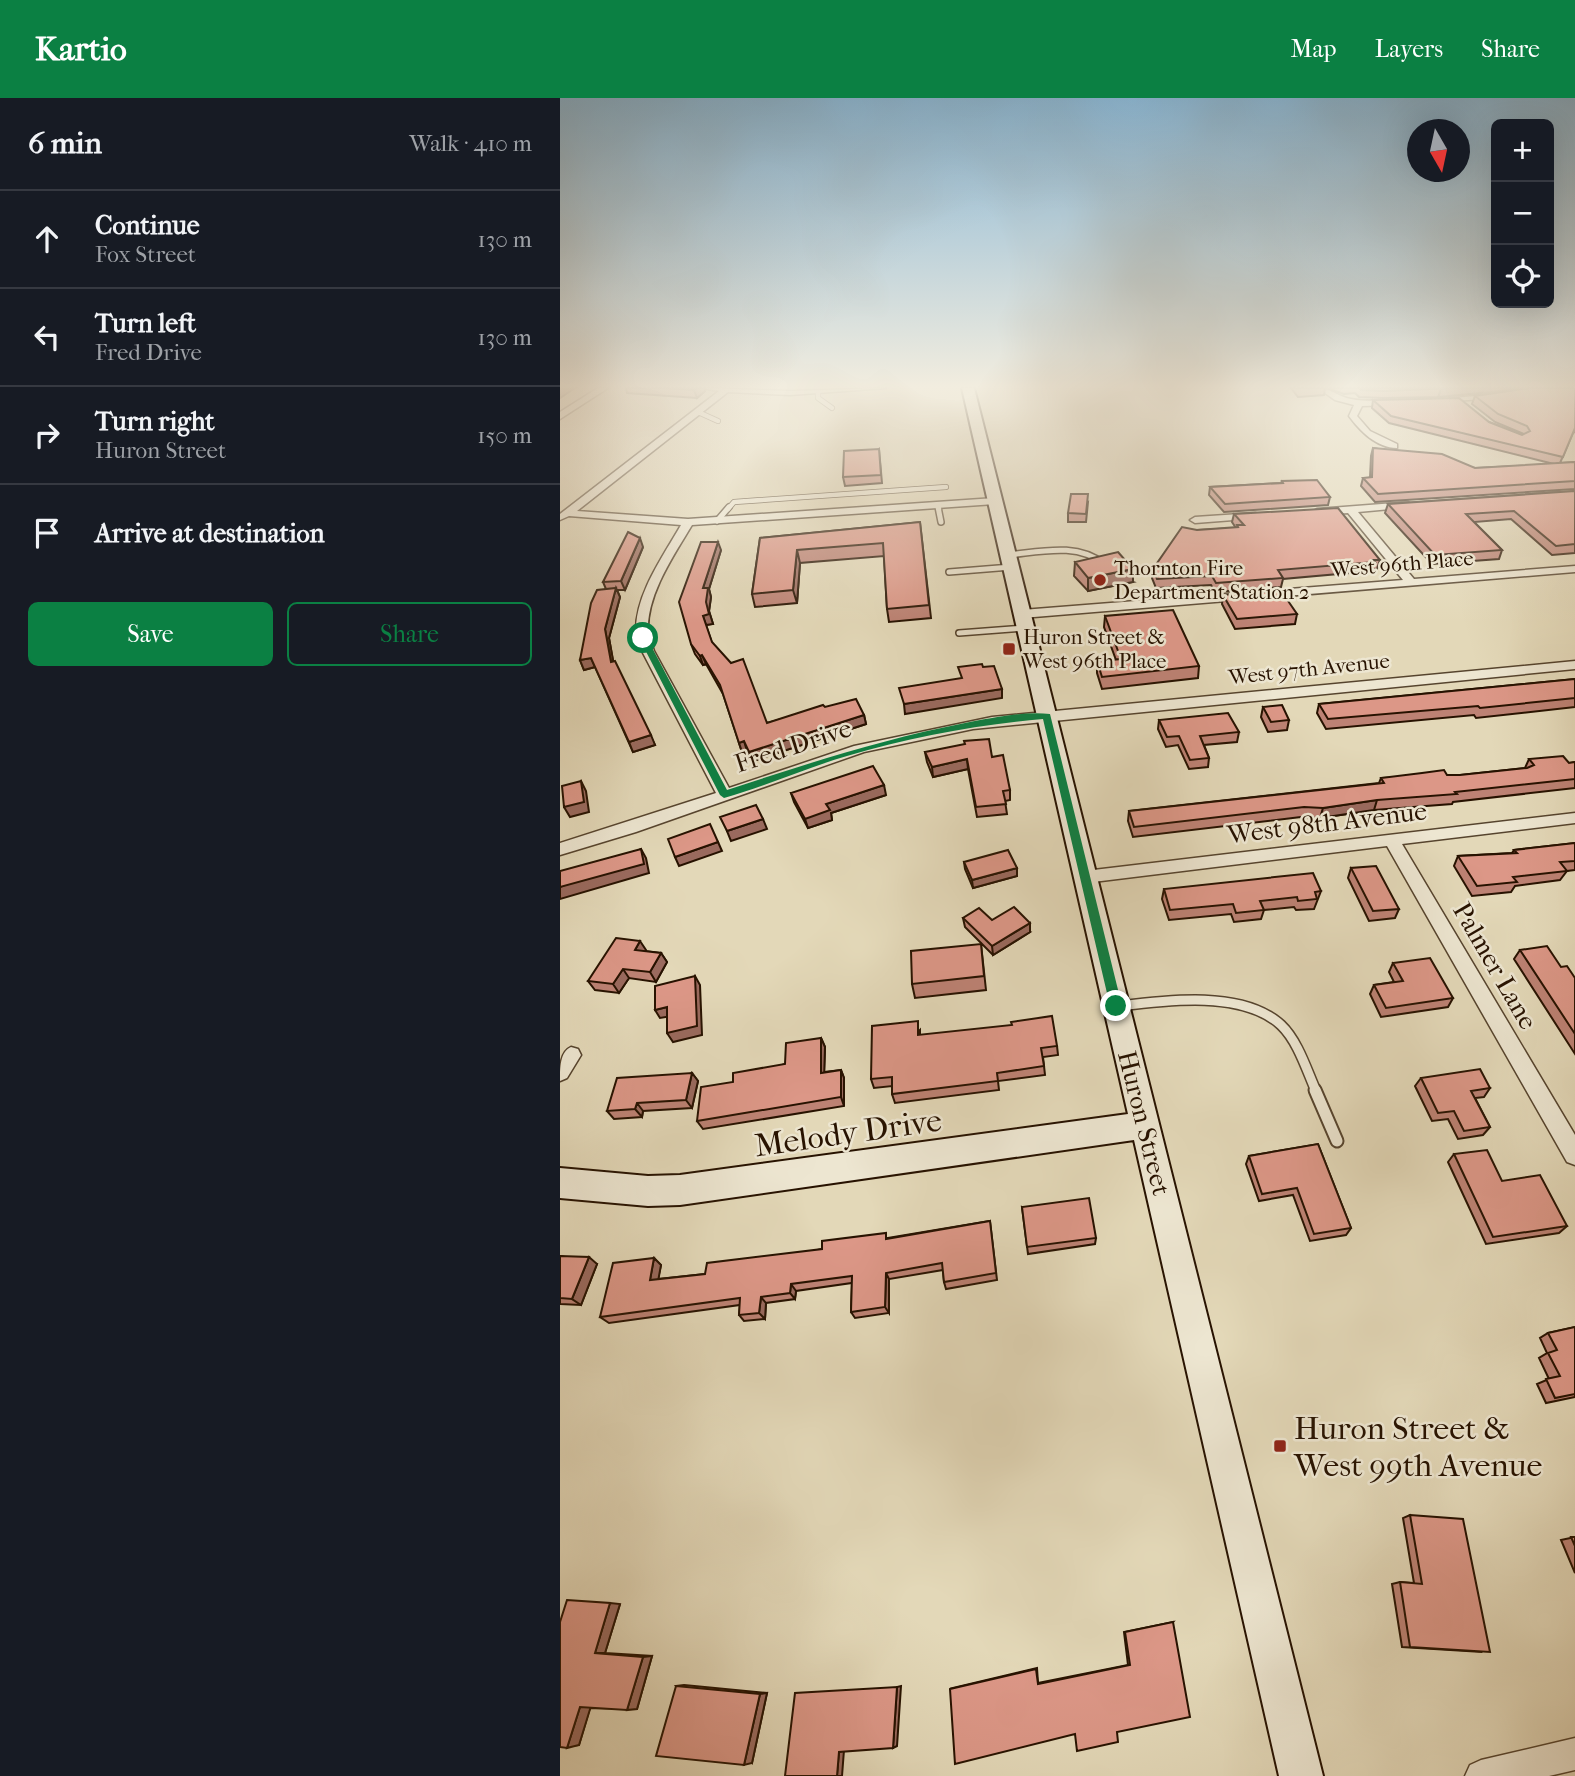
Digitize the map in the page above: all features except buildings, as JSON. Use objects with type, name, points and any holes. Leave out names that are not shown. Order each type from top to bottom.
[{"type":"main road","name":"Huron Street","points":[[987,466],[1301,1776]]},
{"type":"main road","name":"Melody Drive","points":[[560,1183],[648,1191],[680,1190],[1145,1125]]},
{"type":"street","points":[[564,516],[628,466]]},
{"type":"street","points":[[564,516],[717,521],[995,501]]},
{"type":"street","points":[[1308,512],[1416,505]]},
{"type":"street","points":[[1350,509],[1411,582]]},
{"type":"street","points":[[1195,520],[1267,516]]},
{"type":"street","points":[[688,522],[653,592],[643,616],[642,630],[648,651],[724,795]]},
{"type":"street","name":"West 96th Place","points":[[1024,621],[1411,582],[1575,569]]},
{"type":"street","name":"West 97th Avenue","points":[[1047,716],[1575,665]]},
{"type":"street","name":"Fred Drive","points":[[560,849],[615,833],[841,755],[904,737],[992,721],[1047,716]]},
{"type":"street","name":"West 98th Avenue","points":[[1085,877],[1575,818]]},
{"type":"street","name":"Palmer Lane","points":[[1391,840],[1575,1155]]},
{"type":"street","points":[[560,1072],[571,1055]]},
{"type":"street","points":[[1480,1776],[1575,1754]]},
{"type":"lane","points":[[717,521],[734,502],[946,487]]},
{"type":"lane","points":[[938,505],[941,522]]},
{"type":"lane","points":[[949,572],[1010,561],[1088,553],[1104,564]]},
{"type":"lane","points":[[959,633],[1024,621]]},
{"type":"lane","points":[[1116,1006],[1176,999],[1224,1002],[1262,1014],[1283,1026],[1337,1141]]},
{"type":"place","name":"Thornton Fire Department Station 2","points":[[1100,580]]},
{"type":"place","name":"Huron Street & West 96th Place","points":[[1009,649]]},
{"type":"place","name":"Huron Street & West 99th Avenue","points":[[1280,1446]]},
{"type":"route","points":[[643,638],[724,795],[841,755],[904,737],[992,721],[1047,716],[1116,1006]]}]
